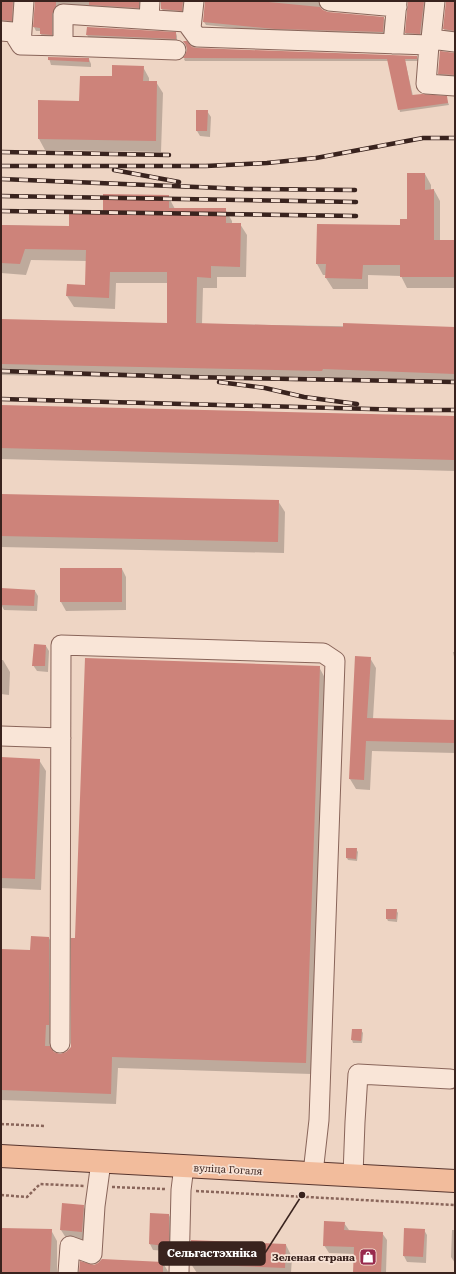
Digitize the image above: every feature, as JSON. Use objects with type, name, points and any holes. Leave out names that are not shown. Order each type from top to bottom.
[{"type":"main road","name":"вуліца Гогаля","points":[[1,1156],[455,1181]]},
{"type":"lane","points":[[21,45],[24,1]]},
{"type":"lane","points":[[191,28],[194,1]]},
{"type":"lane","points":[[329,1],[397,4],[393,44]]},
{"type":"lane","points":[[435,1],[426,84],[455,86]]},
{"type":"lane","points":[[63,46],[63,7],[150,10],[186,22],[197,36],[393,44],[455,42]]},
{"type":"lane","points":[[1,31],[13,32],[21,45]]},
{"type":"lane","points":[[21,45],[176,50]]},
{"type":"lane","points":[[60,1043],[61,645],[323,653],[335,661],[319,1120],[313,1173]]},
{"type":"lane","points":[[1,736],[61,738]]},
{"type":"lane","points":[[353,1175],[354,1122],[358,1074],[450,1079]]},
{"type":"lane","points":[[68,1273],[70,1246],[92,1254],[95,1206],[99,1187],[101,1162]]},
{"type":"lane","points":[[179,1273],[181,1190],[184,1166]]},
{"type":"path","points":[[1,1124],[44,1126]]},
{"type":"path","points":[[1,1195],[26,1197],[40,1184],[455,1205]]},
{"type":"building","points":[[1,1],[13,1],[12,21],[1,20]]},
{"type":"building","points":[[35,1],[56,1],[56,6],[52,14],[52,35],[40,34],[40,28],[33,27]]},
{"type":"building","points":[[89,1],[139,1],[139,8],[89,5]]},
{"type":"building","points":[[161,1],[183,1],[182,11],[161,9]]},
{"type":"building","points":[[205,1],[258,1],[320,7],[328,12],[384,17],[383,32],[275,29],[203,22]]},
{"type":"building","points":[[408,1],[424,1],[420,34],[405,33]]},
{"type":"building","points":[[446,1],[455,1],[455,31],[443,29]]},
{"type":"building","points":[[87,27],[176,32],[176,39],[86,35]]},
{"type":"building","points":[[183,41],[187,41],[192,47],[197,48],[417,56],[417,59],[405,59],[412,95],[422,94],[447,96],[448,103],[398,110],[387,59],[183,58],[187,50]]},
{"type":"building","points":[[440,51],[455,53],[455,75],[438,74]]},
{"type":"building","points":[[48,57],[89,58],[89,62],[48,60]]},
{"type":"building","points":[[112,65],[144,66],[143,81],[157,81],[156,141],[38,139],[38,100],[79,101],[80,76],[112,76]]},
{"type":"building","points":[[196,110],[208,110],[207,131],[196,131]]},
{"type":"building","points":[[407,173],[425,173],[425,190],[434,189],[434,240],[455,240],[455,277],[400,277],[400,265],[363,265],[362,279],[325,278],[326,264],[316,264],[317,224],[400,225],[400,219],[407,219]]},
{"type":"building","points":[[103,194],[169,195],[169,208],[226,208],[226,223],[241,223],[240,267],[211,266],[211,278],[197,277],[196,323],[343,327],[343,323],[455,327],[455,374],[323,369],[322,371],[1,364],[1,319],[167,323],[167,272],[110,272],[109,298],[66,296],[67,284],[85,285],[86,250],[25,249],[20,264],[1,263],[1,225],[69,226],[69,213],[103,214]]},
{"type":"building","points":[[1,405],[455,416],[455,460],[1,448]]},
{"type":"building","points":[[1,494],[279,500],[278,542],[1,536]]},
{"type":"building","points":[[60,568],[122,568],[122,602],[60,602]]},
{"type":"building","points":[[1,588],[35,590],[34,606],[1,605]]},
{"type":"building","points":[[34,644],[46,645],[45,666],[32,666]]},
{"type":"building","points":[[355,656],[371,657],[367,718],[455,720],[455,743],[366,741],[364,780],[349,779]]},
{"type":"building","points":[[85,658],[320,666],[306,1063],[112,1057],[111,1094],[1,1090],[1,949],[30,950],[31,936],[49,937],[49,1025],[46,1025],[45,1046],[50,1046],[54,1052],[60,1054],[66,1052],[71,1047],[71,938],[75,938]]},
{"type":"building","points":[[1,757],[40,759],[35,879],[1,878]]},
{"type":"building","points":[[346,848],[357,848],[356,859],[346,858]]},
{"type":"building","points":[[386,909],[397,909],[396,919],[386,919]]},
{"type":"building","points":[[352,1029],[362,1029],[361,1041],[351,1040]]},
{"type":"building","points":[[62,1203],[84,1205],[82,1232],[60,1230]]},
{"type":"building","points":[[150,1213],[169,1214],[169,1243],[164,1243],[164,1246],[149,1244]]},
{"type":"building","points":[[324,1221],[345,1222],[344,1230],[383,1232],[381,1273],[353,1273],[354,1247],[323,1246]]},
{"type":"building","points":[[1,1228],[52,1229],[50,1272],[1,1273]]},
{"type":"building","points":[[404,1228],[425,1229],[423,1257],[403,1256]]},
{"type":"building","points":[[191,1240],[286,1244],[285,1268],[190,1264]]},
{"type":"building","points":[[102,1259],[163,1262],[163,1273],[79,1273],[80,1261],[94,1265]]},
{"type":"railway","points":[[1,166],[206,166],[267,163],[316,158],[423,138],[455,138]]},
{"type":"railway","points":[[1,152],[169,155]]},
{"type":"railway","points":[[114,170],[179,182]]},
{"type":"railway","points":[[1,179],[245,189],[355,190]]},
{"type":"railway","points":[[1,196],[356,202]]},
{"type":"railway","points":[[1,211],[356,216]]},
{"type":"railway","points":[[1,371],[188,377],[455,382]]},
{"type":"railway","points":[[219,382],[265,388],[304,397],[357,404]]},
{"type":"railway","points":[[1,399],[455,410]]},
{"type":"place","name":"Сельгастэхніка","points":[[302,1195]]},
{"type":"place","name":"Зеленая страна","points":[[368,1257]]}]
